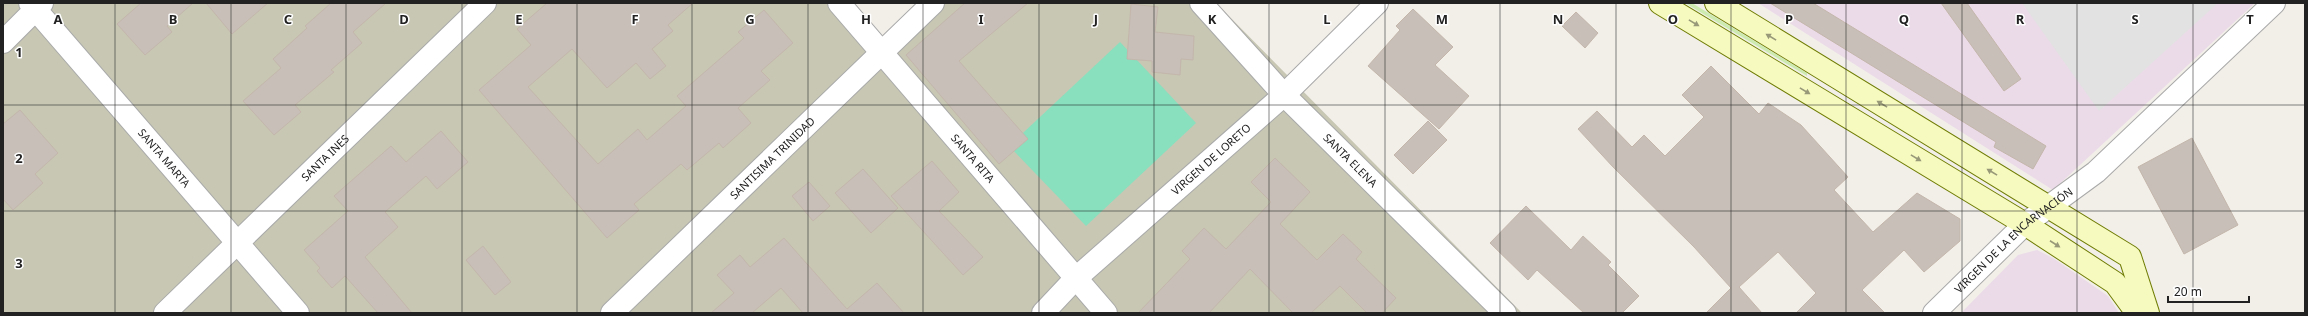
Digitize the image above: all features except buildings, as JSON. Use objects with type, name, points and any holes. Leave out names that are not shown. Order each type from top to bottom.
[{"type":"main road","points":[[1660,3],[2025,224],[2115,283],[2137,313]]},
{"type":"main road","points":[[1716,3],[2130,257],[2148,313]]},
{"type":"street","name":"SANTA INES","points":[[165,313],[485,3]]},
{"type":"street","name":"SANTA RITA","points":[[839,3],[882,51],[1075,279],[1106,313]]},
{"type":"street","name":"SANTISIMA TRINIDAD","points":[[612,313],[933,3]]},
{"type":"street","name":"SANTA ELENA","points":[[1201,3],[1284,95],[1505,313]]},
{"type":"street","name":"VIRGEN DE LORETO","points":[[1043,313],[1075,279],[1284,95],[1378,3]]},
{"type":"street","name":"VIRGEN DE LA ENCARNACIÓN","points":[[1934,313],[2025,224],[2096,172],[2274,3]]},
{"type":"street","name":"SANTA MARTA","points":[[36,5],[298,313]]},
{"type":"street","points":[[3,42],[36,5]]},
{"type":"shaded area","points":[[3,3],[834,3],[883,58],[939,3],[1216,3],[1522,313],[3,313]]},
{"type":"shaded area","points":[[1758,3],[2255,3],[2053,190]]},
{"type":"shaded area","points":[[2022,3],[2218,3],[2099,111]]},
{"type":"shaded area","points":[[2037,250],[2053,258],[2108,296],[2119,313],[1961,313],[2018,255]]},
{"type":"green space","points":[[1685,3],[1692,3],[1807,73],[1807,76]]},
{"type":"green space","points":[[1120,42],[1196,123],[1086,226],[1009,146]]}]
